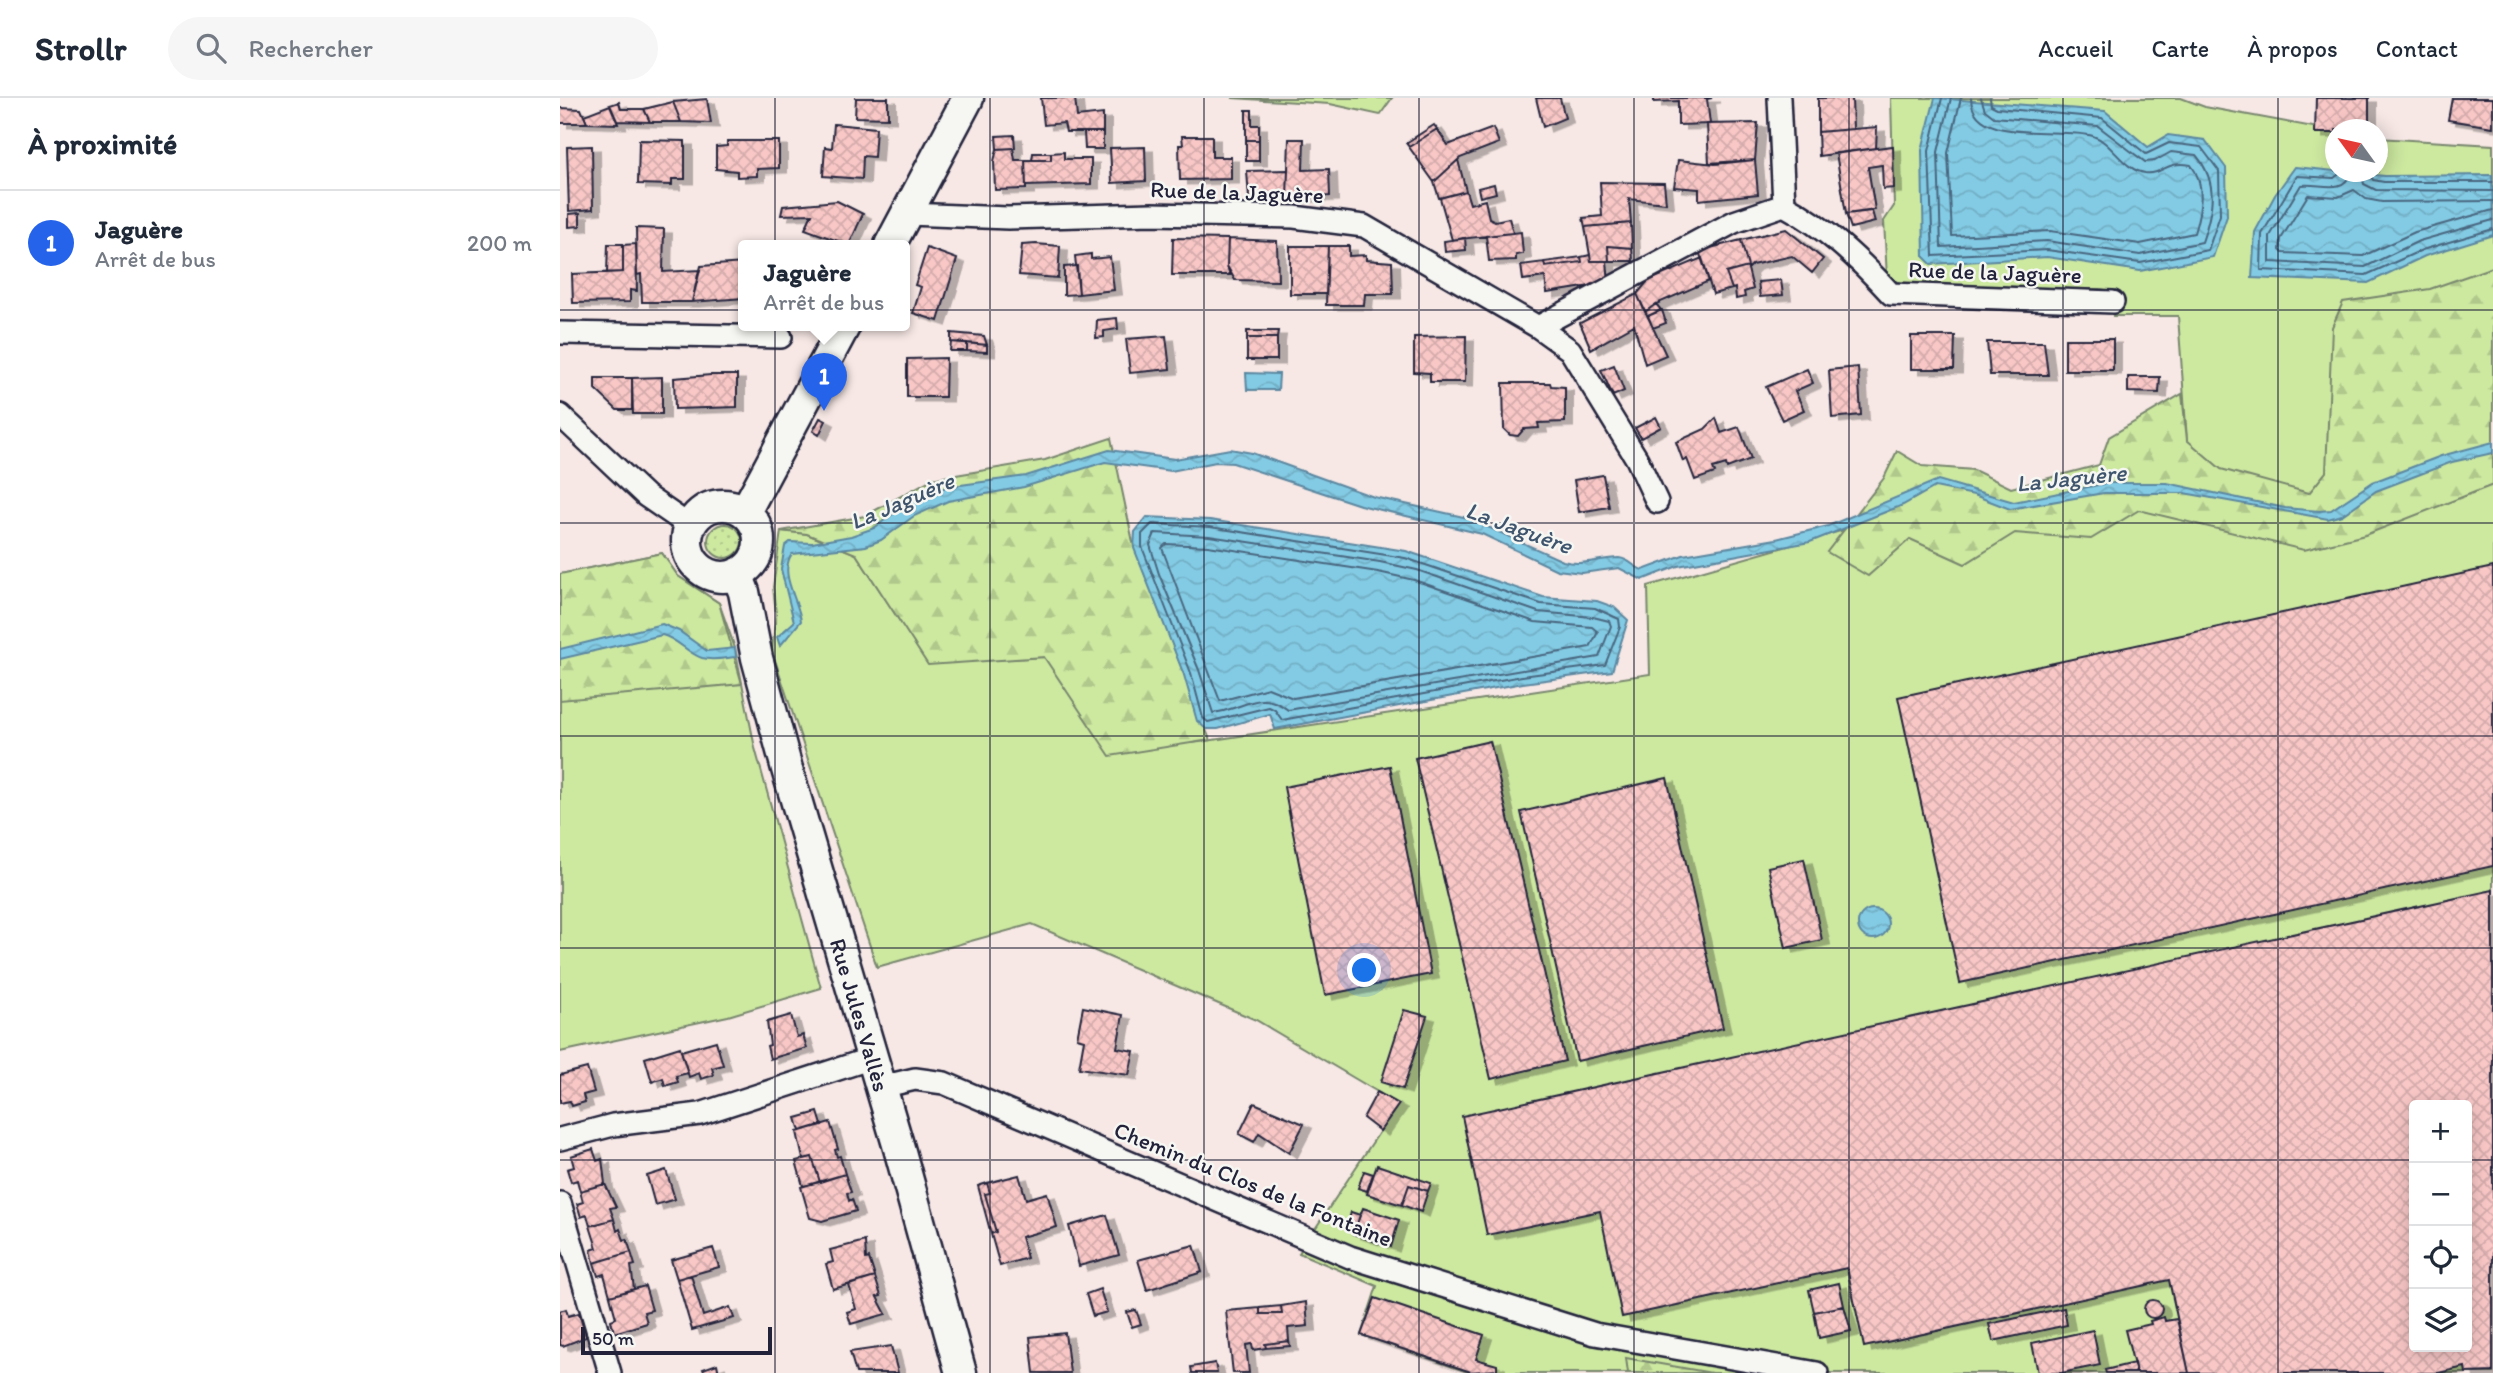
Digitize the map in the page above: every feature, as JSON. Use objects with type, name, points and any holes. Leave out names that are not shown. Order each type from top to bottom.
[{"type":"street","points":[[893,240],[968,98]]},
{"type":"street","points":[[1538,327],[1734,222],[1784,205],[1784,160],[1779,98]]},
{"type":"street","name":"Rue de la Jaguère","points":[[1784,205],[1809,219],[1854,256],[1891,294],[2113,302]]},
{"type":"street","name":"Rue de la Jaguère","points":[[908,214],[1008,219],[1152,214],[1294,217],[1364,226],[1538,327],[1570,350],[1637,459],[1657,502]]},
{"type":"street","points":[[745,512],[842,331]]},
{"type":"street","points":[[560,333],[780,337]]},
{"type":"street","points":[[560,415],[646,496],[691,527]]},
{"type":"street","points":[[715,506],[736,507],[745,512],[758,530],[758,551],[746,569],[737,574],[713,575],[694,561],[689,550],[691,527],[705,510],[715,506]]},
{"type":"street","name":"Rue Jules Vallès","points":[[737,574],[744,592],[757,658],[961,1373]]},
{"type":"street","points":[[560,1139],[613,1125],[700,1114],[872,1058]]},
{"type":"street","name":"Chemin du Clos de la Fontaine","points":[[881,1087],[915,1079],[944,1083],[1350,1257],[1582,1329],[1817,1373]]},
{"type":"street","points":[[560,1203],[570,1271],[610,1373]]},
{"type":"green space","points":[[1232,98],[1392,98],[1380,115],[1330,104]]},
{"type":"green space","points":[[1891,98],[2181,98],[2205,107],[2325,129],[2325,182],[2388,182],[2388,139],[2493,145],[2493,437],[2348,495],[2220,489],[2187,440],[2178,316],[2113,316],[2112,291],[2100,289],[1918,289],[1887,278],[1884,221],[1894,206]]},
{"type":"green space","points":[[2493,267],[2493,485],[2365,535],[2304,550],[2139,510],[2091,539],[2015,533],[1965,564],[1910,539],[1868,576],[1827,552],[1884,478],[1897,451],[1922,466],[1974,470],[2011,488],[2099,465],[2109,437],[2182,394],[2187,440],[2221,469],[2309,493],[2326,472],[2332,327],[2343,302],[2430,289]]},
{"type":"green space","points":[[1111,438],[1134,547],[1210,740],[1110,756],[1044,657],[928,665],[856,554],[807,534],[781,531],[865,516],[932,479],[1045,460]]},
{"type":"green space","points":[[2493,469],[2493,1373],[1471,1373],[1361,1335],[1377,1286],[1299,1253],[1398,1104],[1256,1020],[1032,924],[877,967],[772,651],[776,614],[773,587],[781,531],[807,534],[856,554],[928,664],[1044,657],[1193,743],[1650,674],[1648,586],[1914,510],[2148,500],[2333,528]]},
{"type":"green space","points":[[725,524],[737,529],[742,541],[737,553],[725,558],[713,553],[708,541],[713,529]]},
{"type":"green space","points":[[662,553],[678,576],[719,603],[735,648],[755,748],[821,988],[728,1016],[560,1052],[560,574]]},
{"type":"green space","points":[[662,553],[678,576],[719,603],[742,684],[560,700],[560,574]]},
{"type":"green space","points":[[1626,1358],[1712,1373],[1628,1373]]},
{"type":"water","points":[[1935,98],[2105,111],[2148,147],[2168,135],[2205,140],[2226,168],[2227,216],[2213,257],[2140,271],[2047,257],[1931,264],[1924,257],[1922,150]]},
{"type":"water","points":[[2295,167],[2325,170],[2325,182],[2388,182],[2388,176],[2492,175],[2493,235],[2425,256],[2368,283],[2252,278],[2255,232],[2275,195]]},
{"type":"water","points":[[1246,373],[1279,374],[1278,390],[1247,390]]},
{"type":"water","points":[[2493,442],[2493,453],[2452,462],[2376,491],[2342,515],[2328,519],[2184,493],[2104,493],[2010,509],[1974,495],[1935,487],[1903,505],[1810,542],[1678,566],[1642,580],[1619,568],[1582,573],[1557,570],[1482,534],[1360,505],[1233,463],[1216,462],[1171,471],[1105,462],[1024,487],[948,501],[914,516],[881,540],[866,546],[792,554],[788,562],[788,578],[801,621],[780,646],[777,637],[794,622],[781,569],[785,546],[790,542],[812,543],[851,536],[874,528],[910,501],[946,487],[1026,476],[1109,450],[1175,459],[1230,449],[1252,453],[1374,497],[1468,518],[1563,561],[1577,563],[1619,558],[1643,570],[1683,555],[1776,539],[1828,526],[1938,480],[2014,502],[2108,483],[2167,483],[2285,508],[2319,511],[2331,510],[2373,482],[2441,456]]},
{"type":"water","points":[[1147,517],[1210,520],[1406,551],[1543,597],[1597,601],[1614,607],[1628,620],[1612,671],[1523,683],[1275,729],[1270,714],[1218,729],[1206,729],[1197,721],[1184,675],[1134,548],[1135,532]]},
{"type":"water","points":[[662,624],[679,631],[707,651],[735,648],[736,657],[702,658],[662,635],[560,659],[560,649]]},
{"type":"water","points":[[1873,909],[1879,910],[1887,918],[1887,930],[1879,938],[1873,939],[1867,938],[1859,930],[1858,924],[1859,918],[1867,910]]},
{"type":"building","points":[[856,98],[888,98],[888,118],[855,117]]},
{"type":"building","points":[[1041,98],[1075,98],[1077,117],[1103,114],[1103,132],[1066,132],[1064,123],[1044,125]]},
{"type":"building","points":[[1536,98],[1560,98],[1565,118],[1543,127]]},
{"type":"building","points":[[1654,98],[1712,98],[1707,99],[1710,124],[1678,125],[1678,101],[1654,102]]},
{"type":"building","points":[[1818,98],[1852,98],[1853,129],[1818,132]]},
{"type":"building","points":[[2316,98],[2369,98],[2369,119],[2325,119],[2325,133],[2315,133]]},
{"type":"building","points":[[2452,98],[2493,98],[2493,127],[2448,120]]},
{"type":"building","points":[[707,99],[711,123],[681,122],[673,102]]},
{"type":"building","points":[[619,102],[621,109],[644,109],[650,122],[617,121],[610,105]]},
{"type":"building","points":[[673,102],[681,122],[650,122],[644,109]]},
{"type":"building","points":[[610,105],[618,124],[587,123],[584,115]]},
{"type":"building","points":[[560,108],[581,109],[587,123],[560,123]]},
{"type":"building","points":[[1246,110],[1252,110],[1252,125],[1259,125],[1259,140],[1246,140]]},
{"type":"building","points":[[1758,123],[1755,160],[1709,163],[1707,124]]},
{"type":"building","points":[[834,124],[876,128],[874,157],[863,156],[862,179],[823,176],[825,147],[832,148]]},
{"type":"building","points":[[1434,125],[1437,129],[1409,147],[1406,143]]},
{"type":"building","points":[[1877,127],[1876,148],[1819,156],[1818,132]]},
{"type":"building","points":[[1493,128],[1499,143],[1460,158],[1434,182],[1409,147],[1437,129],[1448,145]]},
{"type":"building","points":[[1084,132],[1103,132],[1103,149],[1085,149]]},
{"type":"building","points":[[1014,135],[1015,148],[997,149],[996,136]]},
{"type":"building","points":[[1182,136],[1212,136],[1212,157],[1231,157],[1231,179],[1180,180],[1179,145],[1183,145]]},
{"type":"building","points":[[1289,139],[1304,139],[1303,170],[1329,169],[1330,196],[1287,198]]},
{"type":"building","points":[[639,140],[685,141],[685,179],[672,179],[672,185],[638,184]]},
{"type":"building","points":[[1246,140],[1259,140],[1259,161],[1246,161]]},
{"type":"building","points":[[727,141],[779,141],[779,168],[757,169],[757,176],[737,177],[737,171],[716,169],[716,147],[727,146]]},
{"type":"building","points":[[592,146],[593,209],[569,211],[567,147]]},
{"type":"building","points":[[1893,146],[1894,188],[1883,189],[1882,165],[1868,167],[1875,210],[1846,214],[1836,153]]},
{"type":"building","points":[[1145,147],[1146,181],[1112,183],[1110,148]]},
{"type":"building","points":[[1013,148],[1015,160],[1025,160],[1026,189],[995,190],[994,161],[997,149]]},
{"type":"building","points":[[1064,152],[1064,159],[1091,159],[1091,184],[1026,186],[1025,160],[1051,160],[1051,153]]},
{"type":"building","points":[[1033,153],[1051,153],[1051,160],[1032,160]]},
{"type":"building","points":[[1458,160],[1466,191],[1439,198],[1434,182]]},
{"type":"building","points":[[1678,160],[1715,164],[1755,160],[1758,194],[1699,200],[1699,189],[1674,187]]},
{"type":"building","points":[[1288,170],[1287,198],[1249,198],[1247,171]]},
{"type":"building","points":[[1600,182],[1664,183],[1666,203],[1629,199],[1631,223],[1585,227],[1583,218],[1602,216]]},
{"type":"building","points":[[1494,184],[1496,193],[1480,197],[1478,188]]},
{"type":"building","points":[[1466,191],[1470,204],[1485,200],[1489,218],[1495,221],[1509,218],[1513,233],[1452,240],[1440,198]]},
{"type":"building","points":[[837,201],[863,214],[851,240],[835,240],[805,229],[812,214],[781,215],[783,206]]},
{"type":"building","points":[[1872,211],[1875,222],[1851,228],[1846,214]]},
{"type":"building","points":[[580,213],[580,226],[569,227],[569,214]]},
{"type":"building","points":[[1631,223],[1632,248],[1608,246],[1609,261],[1591,261],[1585,227]]},
{"type":"building","points":[[636,228],[664,229],[663,272],[699,270],[692,302],[642,302],[641,274],[637,275]]},
{"type":"building","points":[[1786,229],[1823,259],[1812,273],[1792,256],[1752,265],[1748,269],[1753,289],[1744,292],[1745,297],[1736,299],[1735,288],[1732,289],[1726,273],[1748,267],[1741,240]]},
{"type":"building","points":[[1521,232],[1523,254],[1516,255],[1516,260],[1489,261],[1486,236]]},
{"type":"building","points":[[1173,238],[1228,239],[1227,266],[1230,275],[1172,275]]},
{"type":"building","points":[[1465,238],[1466,250],[1445,252],[1444,241]]},
{"type":"building","points":[[1228,239],[1277,241],[1278,281],[1235,280],[1227,266]]},
{"type":"building","points":[[1741,240],[1748,267],[1726,273],[1732,289],[1713,294],[1699,251]]},
{"type":"building","points":[[608,244],[623,244],[623,272],[607,273]]},
{"type":"building","points":[[636,244],[637,291],[630,290],[630,302],[573,303],[572,274],[623,272],[623,245]]},
{"type":"building","points":[[1022,245],[1060,246],[1058,278],[1019,275]]},
{"type":"building","points":[[1290,246],[1328,246],[1326,294],[1290,294]]},
{"type":"building","points":[[1328,246],[1349,246],[1349,256],[1366,255],[1366,260],[1392,262],[1393,294],[1365,294],[1364,305],[1326,305]]},
{"type":"building","points":[[1608,246],[1632,248],[1633,261],[1609,261]]},
{"type":"building","points":[[927,248],[957,259],[938,321],[913,313],[921,287],[915,285]]},
{"type":"building","points":[[1091,254],[1091,259],[1110,257],[1114,290],[1079,294],[1075,256]]},
{"type":"building","points":[[1590,255],[1591,261],[1607,261],[1609,283],[1547,293],[1545,277],[1523,280],[1521,265],[1544,262],[1545,267],[1582,262],[1581,257]]},
{"type":"building","points":[[1581,257],[1582,262],[1545,267],[1544,262]]},
{"type":"building","points":[[1702,258],[1709,281],[1656,304],[1645,312],[1637,294],[1648,281]]},
{"type":"building","points":[[738,263],[738,298],[692,302],[701,266]]},
{"type":"building","points":[[1077,266],[1079,294],[1064,295],[1064,267]]},
{"type":"building","points":[[1781,280],[1783,295],[1760,297],[1758,282]]},
{"type":"building","points":[[1637,294],[1666,355],[1645,364],[1634,325],[1591,349],[1580,323]]},
{"type":"building","points":[[1656,304],[1661,310],[1648,316],[1645,312]]},
{"type":"building","points":[[1662,310],[1666,323],[1653,328],[1648,316]]},
{"type":"building","points":[[1117,318],[1118,329],[1104,331],[1104,337],[1096,338],[1097,320]]},
{"type":"building","points":[[1247,331],[1278,331],[1277,338],[1247,338]]},
{"type":"building","points":[[951,333],[984,336],[987,345],[951,342]]},
{"type":"building","points":[[1166,336],[1170,369],[1130,373],[1126,339]]},
{"type":"building","points":[[1466,336],[1465,382],[1430,382],[1430,373],[1414,372],[1414,337]]},
{"type":"building","points":[[1911,336],[1955,336],[1954,369],[1911,369]]},
{"type":"building","points":[[1247,338],[1277,338],[1277,360],[1247,360]]},
{"type":"building","points":[[2065,339],[2113,339],[2113,370],[2065,370]]},
{"type":"building","points":[[951,342],[967,343],[967,351],[950,351]]},
{"type":"building","points":[[1987,342],[2044,342],[2048,375],[1990,375]]},
{"type":"building","points":[[967,343],[987,345],[987,352],[967,351]]},
{"type":"building","points":[[946,358],[945,397],[907,397],[907,359]]},
{"type":"building","points":[[1614,365],[1624,391],[1613,396],[1601,370]]},
{"type":"building","points":[[1858,367],[1861,415],[1832,418],[1829,370]]},
{"type":"building","points":[[1807,369],[1813,383],[1795,391],[1804,410],[1782,420],[1766,387]]},
{"type":"building","points":[[737,375],[737,407],[675,409],[674,378]]},
{"type":"building","points":[[662,377],[662,414],[633,414],[632,378]]},
{"type":"building","points":[[2128,377],[2160,377],[2159,393],[2128,392]]},
{"type":"building","points":[[595,378],[632,378],[632,410],[617,410],[595,389]]},
{"type":"building","points":[[1503,383],[1550,383],[1551,386],[1565,387],[1565,422],[1538,423],[1539,428],[1524,429],[1518,436],[1510,435],[1504,429]]},
{"type":"building","points":[[1656,417],[1661,427],[1641,438],[1635,428]]},
{"type":"building","points":[[820,418],[826,421],[819,435],[813,431]]},
{"type":"building","points":[[1716,418],[1721,433],[1739,427],[1751,459],[1727,468],[1726,464],[1713,468],[1715,473],[1695,480],[1687,459],[1683,461],[1676,442],[1705,429]]},
{"type":"building","points":[[1603,475],[1609,507],[1579,512],[1574,480]]},
{"type":"building","points":[[2493,567],[2493,866],[1960,983],[1898,697]]},
{"type":"building","points":[[1490,741],[1565,1061],[1491,1079],[1415,758]]},
{"type":"building","points":[[1390,766],[1431,974],[1325,995],[1284,787]]},
{"type":"building","points":[[1667,778],[1723,1028],[1577,1061],[1521,812]]},
{"type":"building","points":[[1804,859],[1822,940],[1786,948],[1768,867]]},
{"type":"building","points":[[2493,890],[2493,1372],[2466,1373],[2465,1367],[2438,1373],[2189,1373],[2169,1280],[1864,1347],[1847,1268],[1622,1317],[1600,1211],[1487,1235],[1462,1116]]},
{"type":"building","points":[[1083,1007],[1123,1015],[1117,1048],[1134,1051],[1129,1075],[1079,1068],[1084,1040],[1077,1038]]},
{"type":"building","points":[[1404,1010],[1427,1016],[1403,1089],[1381,1082]]},
{"type":"building","points":[[791,1015],[797,1037],[803,1035],[807,1048],[770,1059],[767,1022]]},
{"type":"building","points":[[716,1041],[723,1065],[712,1068],[714,1075],[701,1079],[699,1073],[689,1077],[681,1051]]},
{"type":"building","points":[[680,1047],[688,1073],[676,1076],[678,1082],[665,1086],[663,1078],[652,1082],[645,1058]]},
{"type":"building","points":[[587,1068],[594,1092],[583,1095],[585,1102],[572,1106],[570,1101],[560,1103],[560,1075]]},
{"type":"building","points":[[1377,1092],[1399,1104],[1380,1131],[1363,1118]]},
{"type":"building","points":[[1254,1103],[1304,1124],[1289,1153],[1259,1133],[1254,1142],[1239,1134]]},
{"type":"building","points":[[818,1112],[822,1125],[800,1131],[796,1118]]},
{"type":"building","points":[[830,1122],[838,1149],[835,1150],[837,1157],[840,1156],[845,1174],[820,1182],[812,1157],[803,1159],[797,1132]]},
{"type":"building","points":[[593,1149],[597,1161],[602,1159],[605,1184],[580,1191],[577,1180],[571,1182],[567,1169],[574,1167],[571,1156]]},
{"type":"building","points":[[812,1157],[820,1182],[803,1186],[796,1161]]},
{"type":"building","points":[[1377,1165],[1431,1183],[1428,1191],[1409,1185],[1402,1205],[1367,1194]]},
{"type":"building","points":[[666,1170],[675,1199],[655,1205],[647,1176]]},
{"type":"building","points":[[1364,1171],[1373,1174],[1367,1191],[1358,1188]]},
{"type":"building","points":[[845,1174],[851,1192],[847,1193],[849,1201],[852,1199],[856,1211],[822,1221],[810,1218],[801,1187]]},
{"type":"building","points":[[1019,1175],[1026,1199],[1047,1193],[1057,1227],[1021,1237],[1027,1258],[1000,1266],[991,1234],[996,1232],[985,1194],[990,1193],[987,1183]]},
{"type":"building","points":[[987,1183],[990,1193],[985,1194],[996,1232],[991,1234],[978,1186]]},
{"type":"building","points":[[605,1184],[616,1207],[610,1208],[614,1219],[590,1226],[587,1215],[581,1217],[577,1204],[583,1202],[580,1191]]},
{"type":"building","points":[[1409,1185],[1428,1191],[1421,1212],[1402,1205]]},
{"type":"building","points":[[1363,1208],[1399,1220],[1391,1247],[1353,1234]]},
{"type":"building","points":[[1351,1212],[1360,1215],[1356,1227],[1348,1224]]},
{"type":"building","points":[[1107,1215],[1119,1255],[1079,1266],[1069,1226]]},
{"type":"building","points":[[614,1219],[617,1231],[620,1229],[624,1240],[627,1239],[631,1252],[594,1263],[591,1250],[597,1248],[590,1226]]},
{"type":"building","points":[[865,1241],[866,1259],[869,1258],[875,1277],[833,1289],[826,1264],[833,1262],[830,1250]]},
{"type":"building","points":[[1194,1245],[1202,1272],[1147,1290],[1138,1260]]},
{"type":"building","points":[[713,1248],[719,1267],[677,1279],[671,1260]]},
{"type":"building","points":[[631,1252],[635,1265],[631,1266],[634,1289],[610,1296],[604,1274],[598,1276],[594,1263]]},
{"type":"building","points":[[691,1275],[703,1316],[730,1307],[734,1318],[692,1330],[677,1279]]},
{"type":"building","points":[[875,1277],[881,1296],[877,1297],[886,1314],[851,1324],[847,1312],[856,1309],[849,1285]]},
{"type":"building","points":[[1839,1283],[1844,1306],[1814,1312],[1809,1290]]},
{"type":"building","points":[[645,1286],[652,1310],[644,1312],[647,1323],[614,1333],[611,1320],[616,1318],[610,1296]]},
{"type":"building","points":[[1100,1289],[1107,1312],[1093,1316],[1086,1294]]},
{"type":"building","points":[[1375,1298],[1484,1335],[1476,1359],[1497,1365],[1497,1370],[1471,1372],[1361,1335]]},
{"type":"building","points":[[2149,1300],[2157,1300],[2162,1309],[2160,1316],[2149,1318],[2144,1313],[2144,1305]]},
{"type":"building","points":[[1306,1302],[1308,1326],[1288,1328],[1289,1341],[1265,1344],[1266,1348],[1253,1350],[1252,1344],[1246,1345],[1249,1373],[1233,1373],[1226,1311],[1260,1308],[1260,1314],[1282,1314],[1281,1306]]},
{"type":"building","points":[[1281,1306],[1282,1314],[1260,1314],[1260,1308]]},
{"type":"building","points":[[1844,1306],[1851,1331],[1819,1338],[1814,1312]]},
{"type":"building","points":[[2064,1308],[2067,1325],[1993,1341],[1989,1324]]},
{"type":"building","points":[[566,1309],[568,1316],[579,1313],[586,1337],[563,1346],[560,1345],[560,1311]]},
{"type":"building","points":[[1136,1310],[1141,1324],[1132,1327],[1127,1312]]},
{"type":"building","points":[[2164,1317],[2165,1321],[2177,1319],[2189,1373],[2136,1373],[2125,1330],[2151,1324],[2150,1321]]},
{"type":"building","points":[[2093,1330],[2100,1365],[2061,1373],[2038,1373],[2032,1343]]},
{"type":"building","points":[[1065,1333],[1070,1373],[1034,1373],[1030,1337]]},
{"type":"building","points":[[1289,1341],[1290,1346],[1266,1348],[1265,1344]]},
{"type":"building","points":[[891,1346],[898,1373],[856,1373],[850,1352]]},
{"type":"building","points":[[1215,1363],[1217,1373],[1192,1373],[1191,1367]]},
{"type":"building","points":[[2134,1363],[2136,1373],[2106,1373],[2105,1370]]},
{"type":"building","points":[[717,1364],[719,1373],[705,1373],[703,1369]]},
{"type":"place","name":"Jaguère","points":[[824,411]]},
{"type":"water label","name":"La Jaguère","points":[[2071,478]]},
{"type":"water label","name":"La Jaguère","points":[[902,501]]},
{"type":"water label","name":"La Jaguère","points":[[1519,528]]}]
